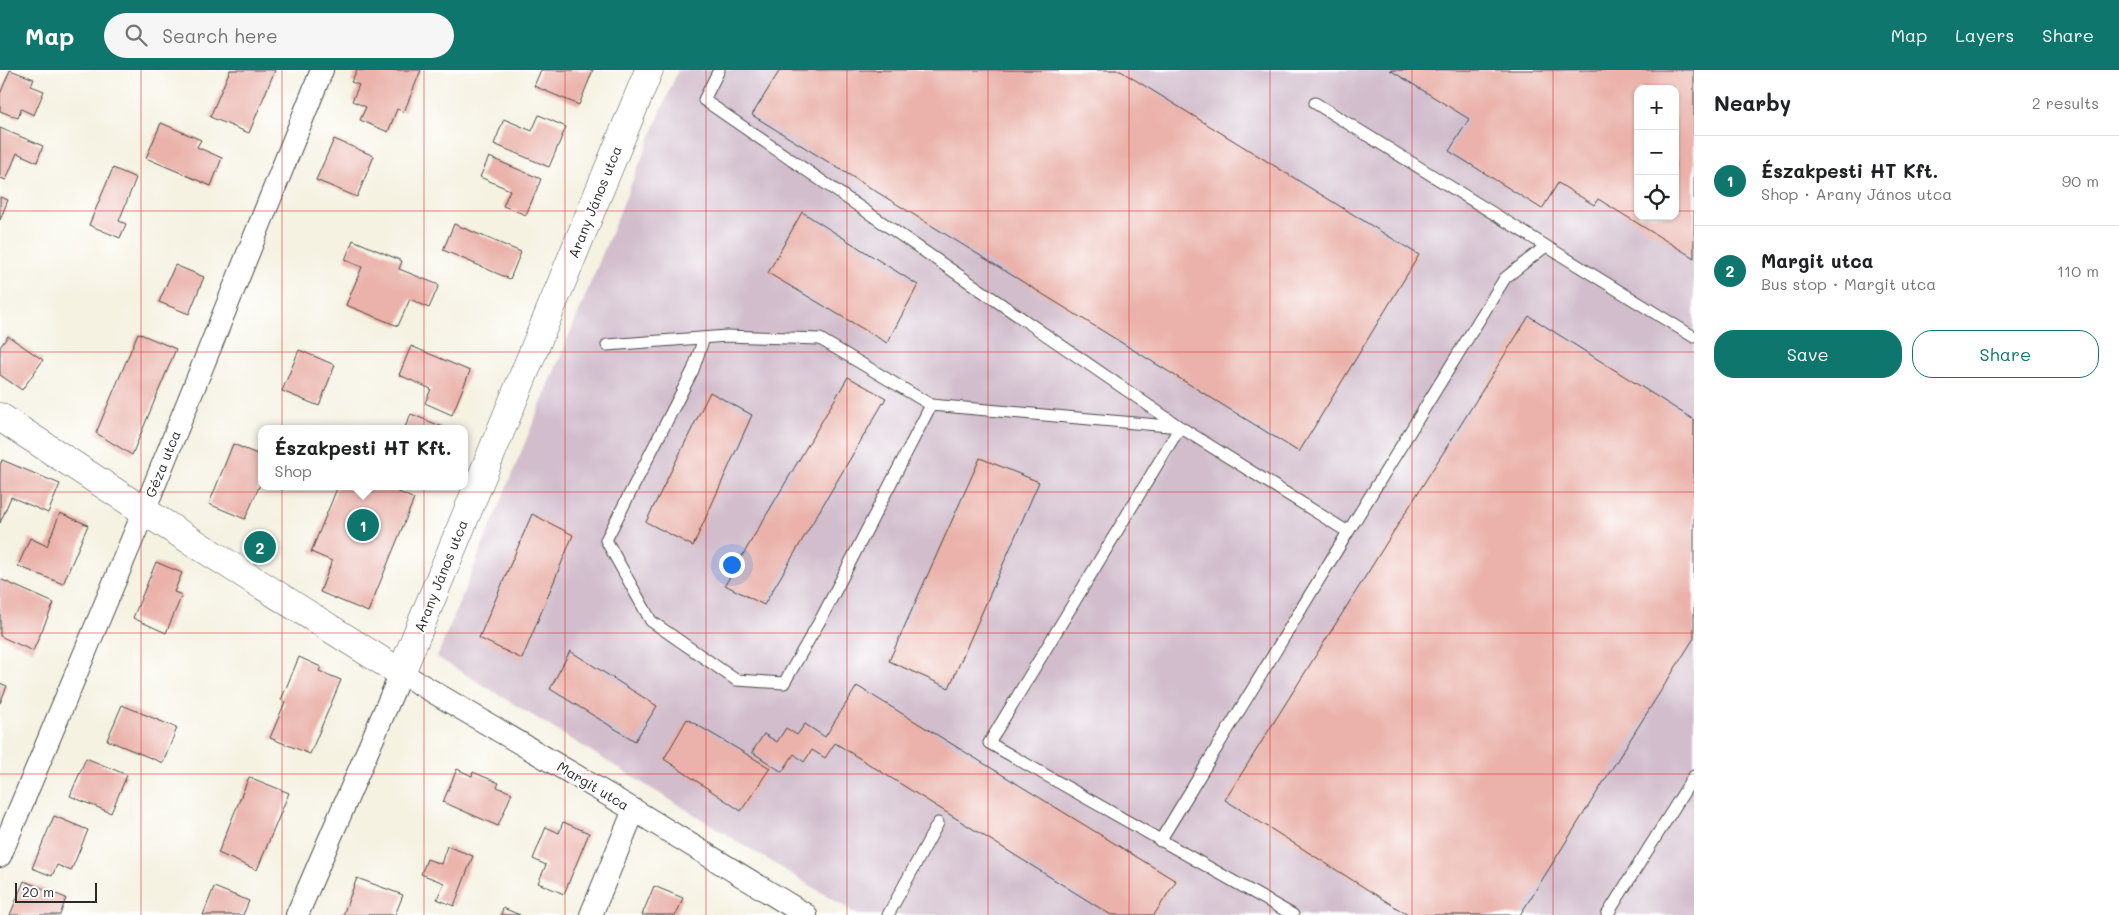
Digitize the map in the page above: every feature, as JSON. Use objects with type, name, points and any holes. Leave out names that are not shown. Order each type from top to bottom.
[{"type":"street","name":"Géza utca","points":[[0,856],[144,511],[322,70]]},
{"type":"street","name":"Arany János utca","points":[[298,915],[401,672],[649,70]]},
{"type":"street","name":"Margit utca","points":[[0,417],[144,511],[401,672],[634,810],[806,915]]},
{"type":"street","points":[[592,915],[634,810]]},
{"type":"lane","points":[[719,70],[704,100],[1180,428],[1348,532]]},
{"type":"lane","points":[[1315,103],[1694,337]]},
{"type":"lane","points":[[1160,841],[1505,278],[1546,246]]},
{"type":"lane","points":[[607,345],[727,336],[820,339],[931,405],[1180,428]]},
{"type":"lane","points":[[704,338],[693,370],[606,540],[651,621],[736,680],[784,683],[822,617],[931,405]]},
{"type":"lane","points":[[1180,428],[989,743],[1293,915]]},
{"type":"lane","points":[[1607,915],[1694,776]]},
{"type":"lane","points":[[888,915],[938,823]]},
{"type":"shaded area","points":[[678,70],[1694,70],[1694,915],[858,915],[437,657]]},
{"type":"building","points":[[10,70],[34,79],[31,86],[44,91],[34,115],[21,109],[18,118],[0,111],[0,94]]},
{"type":"building","points":[[230,70],[275,70],[249,133],[210,117]]},
{"type":"building","points":[[357,70],[421,70],[404,112],[397,109],[388,132],[360,120],[366,107],[352,101],[359,85],[351,82]]},
{"type":"building","points":[[541,70],[593,70],[579,105],[534,86]]},
{"type":"building","points":[[780,70],[1119,70],[1419,255],[1299,452],[752,115]]},
{"type":"building","points":[[1390,70],[1694,70],[1694,258],[1598,199],[1594,205],[1558,183],[1542,209],[1449,151],[1469,119]]},
{"type":"building","points":[[539,115],[566,127],[549,167],[494,144],[504,119],[532,131]]},
{"type":"building","points":[[161,123],[201,140],[197,147],[222,158],[211,186],[146,158]]},
{"type":"building","points":[[0,128],[43,146],[37,162],[17,153],[6,180],[0,178]]},
{"type":"building","points":[[334,139],[374,156],[357,197],[316,180]]},
{"type":"building","points":[[489,157],[541,179],[526,215],[503,206],[510,190],[480,177]]},
{"type":"building","points":[[113,168],[136,178],[119,221],[126,224],[120,238],[89,225]]},
{"type":"building","points":[[0,197],[8,200],[0,220]]},
{"type":"building","points":[[802,212],[918,285],[887,343],[768,273]]},
{"type":"building","points":[[454,224],[521,252],[510,279],[443,250]]},
{"type":"building","points":[[353,240],[402,261],[399,269],[439,285],[429,308],[410,299],[398,326],[346,305],[362,267],[345,260]]},
{"type":"building","points":[[175,265],[204,277],[189,314],[159,302]]},
{"type":"building","points":[[1529,316],[1694,420],[1694,638],[1520,915],[1408,915],[1225,800]]},
{"type":"building","points":[[138,333],[176,349],[132,455],[96,433]]},
{"type":"building","points":[[8,336],[43,360],[22,390],[0,375],[0,347]]},
{"type":"building","points":[[411,346],[470,371],[452,415],[425,403],[431,389],[399,375]]},
{"type":"building","points":[[299,350],[335,365],[319,406],[282,391]]},
{"type":"building","points":[[848,377],[886,398],[764,605],[725,585]]},
{"type":"building","points":[[710,392],[752,415],[693,546],[646,522]]},
{"type":"building","points":[[411,414],[438,425],[406,425]]},
{"type":"building","points":[[233,444],[258,454],[258,489],[245,519],[209,504]]},
{"type":"building","points":[[980,458],[1039,482],[949,688],[889,661]]},
{"type":"building","points":[[2,460],[60,484],[48,513],[11,497],[0,523],[0,465]]},
{"type":"building","points":[[336,490],[395,490],[414,499],[368,612],[320,592],[332,561],[311,552]]},
{"type":"building","points":[[60,513],[88,525],[63,584],[18,566],[30,538],[47,546]]},
{"type":"building","points":[[532,514],[573,535],[522,659],[479,638]]},
{"type":"building","points":[[156,562],[182,573],[174,592],[182,595],[166,633],[133,618]]},
{"type":"building","points":[[0,579],[54,603],[33,651],[0,636]]},
{"type":"building","points":[[570,651],[657,706],[635,741],[550,689]]},
{"type":"building","points":[[299,657],[321,667],[319,671],[341,680],[310,754],[270,738],[285,702],[281,700]]},
{"type":"building","points":[[0,683],[7,686],[0,703]]},
{"type":"building","points":[[857,686],[1176,881],[1154,915],[1111,915],[835,743],[825,758],[812,750],[804,762],[794,754],[782,772],[752,752],[764,734],[777,742],[786,728],[797,735],[805,724],[825,737]]},
{"type":"building","points":[[122,705],[177,728],[163,763],[107,740]]},
{"type":"building","points":[[687,719],[770,768],[741,811],[664,759]]},
{"type":"building","points":[[86,758],[127,775],[111,813],[70,796]]},
{"type":"building","points":[[457,769],[472,776],[473,772],[499,783],[497,787],[512,793],[498,826],[443,802]]},
{"type":"building","points":[[249,777],[289,793],[257,870],[218,853]]},
{"type":"building","points":[[54,816],[88,830],[71,871],[57,865],[52,876],[32,868]]},
{"type":"building","points":[[563,822],[589,833],[564,894],[538,883],[546,865],[533,859],[546,827],[559,833]]},
{"type":"building","points":[[447,846],[473,856],[454,906],[437,899],[444,883],[421,874],[427,859],[441,864]]},
{"type":"building","points":[[357,878],[403,895],[395,915],[343,915]]},
{"type":"building","points":[[24,881],[66,898],[60,915],[10,915]]},
{"type":"building","points":[[654,886],[683,898],[676,915],[642,915]]},
{"type":"building","points":[[214,887],[249,901],[243,915],[203,915]]},
{"type":"building","points":[[503,908],[520,915],[501,915]]},
{"type":"place","name":"Északpesti HT Kft.","points":[[363,525]]},
{"type":"place","name":"Margit utca","points":[[260,547]]}]
